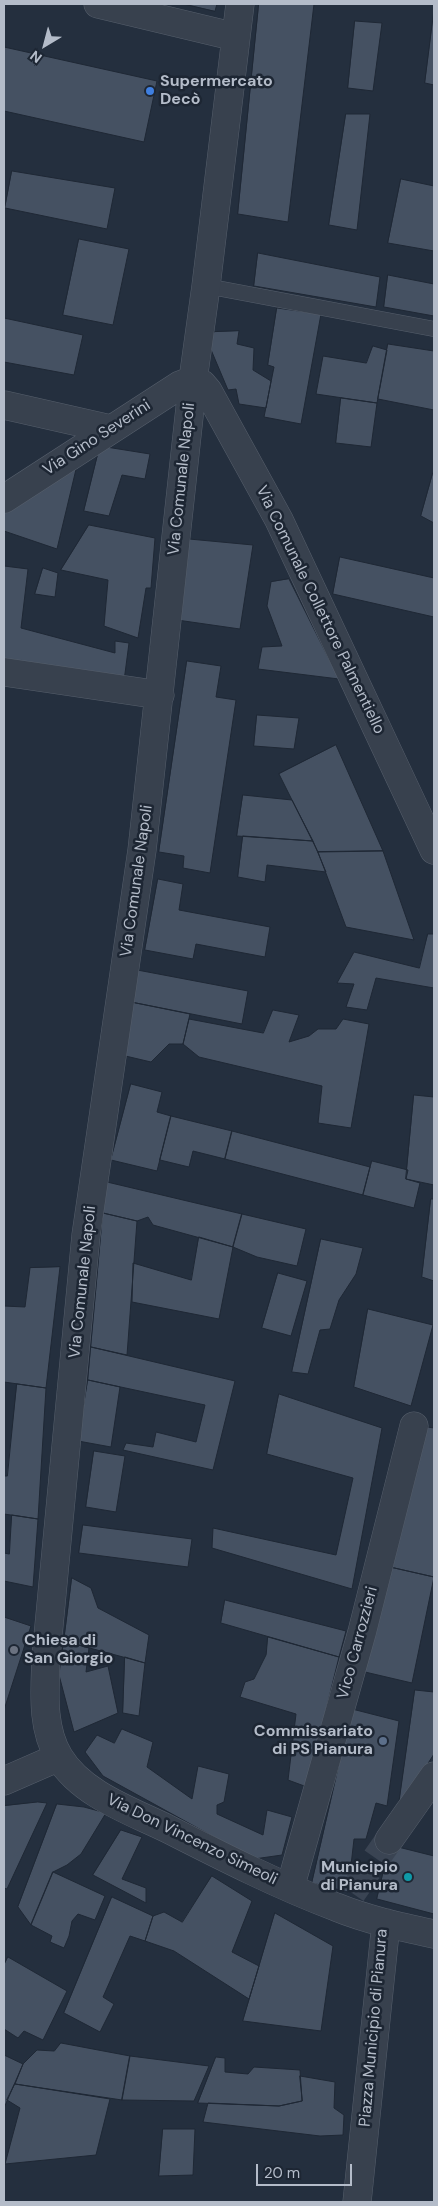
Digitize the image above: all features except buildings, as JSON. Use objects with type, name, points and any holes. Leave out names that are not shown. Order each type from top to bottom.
[{"type":"street","points":[[98,4],[236,37]]},
{"type":"street","name":"Via Comunale Napoli","points":[[59,1757],[52,1743],[46,1712],[46,1657],[85,1244],[142,850],[193,380],[240,4]]},
{"type":"street","name":"Via Gino Severini","points":[[4,499],[110,429],[180,385],[193,380]]},
{"type":"street","name":"Via Comunale Collettore Palmentiello","points":[[193,380],[202,384],[208,391],[279,520],[434,850]]},
{"type":"street","points":[[4,405],[110,429]]},
{"type":"street","points":[[4,672],[160,695]]},
{"type":"street","name":"Vico Carrozzieri","points":[[290,1888],[362,1632],[414,1426]]},
{"type":"street","points":[[4,1762],[59,1757]]},
{"type":"street","points":[[4,1781],[59,1757]]},
{"type":"street","name":"Via Don Vincenzo Simeoli","points":[[59,1757],[80,1780],[106,1798],[290,1888],[343,1903]]},
{"type":"street","points":[[389,1840],[434,1776]]},
{"type":"street","name":"Piazza Municipio di Pianura","points":[[343,1903],[386,1923],[357,2202]]},
{"type":"street","points":[[386,1923],[434,1934]]},
{"type":"lane","points":[[206,286],[434,329]]},
{"type":"tunnel","points":[[352,1893],[389,1840]]},
{"type":"place","name":"Supermercato Decò","points":[[150,91]]},
{"type":"place","name":"Chiesa di San Giorgio","points":[[14,1650]]},
{"type":"place","name":"Commissariato di PS Pianura","points":[[383,1741]]},
{"type":"place","name":"Municipio di Pianura","points":[[408,1877]]}]
